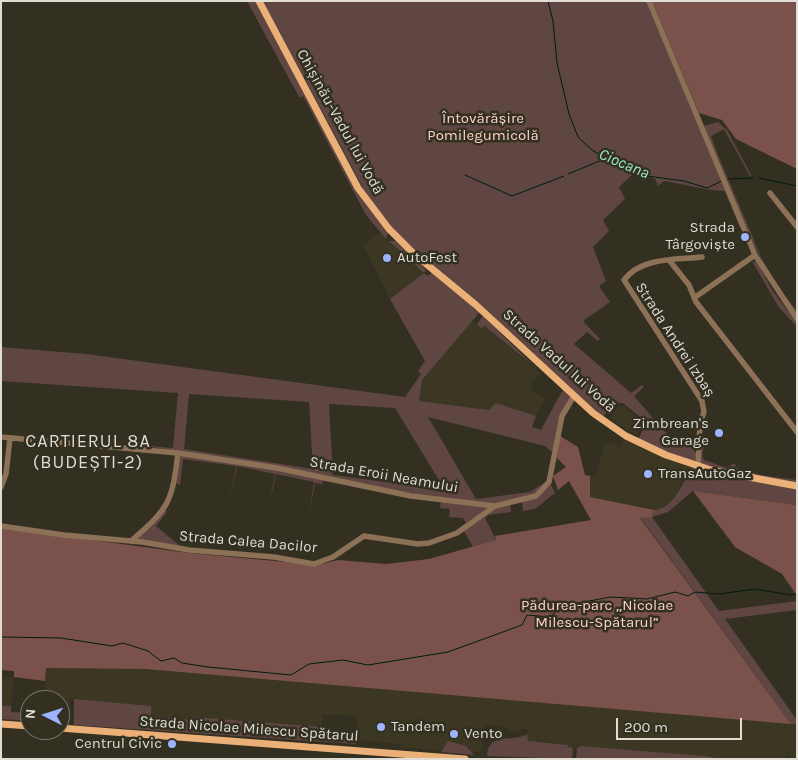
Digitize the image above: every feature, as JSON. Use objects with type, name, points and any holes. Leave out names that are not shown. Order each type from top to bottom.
[{"type":"main road","name":"Chișinău-Vadul lui Vodă","points":[[259,1],[367,202],[400,241],[476,305]]},
{"type":"main road","name":"Strada Vadul lui Vodă","points":[[476,305],[574,396],[601,419],[634,441],[698,466],[729,474],[797,486]]},
{"type":"main road","points":[[1,724],[20,725]]},
{"type":"main road","name":"Strada Nicolae Milescu Spătarul","points":[[70,729],[465,759]]},
{"type":"street","points":[[649,1],[755,255],[797,319]]},
{"type":"street","points":[[770,193],[797,227]]},
{"type":"street","points":[[694,298],[755,255]]},
{"type":"street","name":"Strada Andrei Izbaș","points":[[698,466],[700,423],[704,412],[702,402],[624,284],[626,278],[652,262],[661,259],[702,257]]},
{"type":"street","points":[[668,260],[689,285],[694,298],[797,432]]},
{"type":"street","name":"Strada Eroii Neamului","points":[[1,437],[178,453],[277,468],[411,496],[495,506],[536,496],[549,482],[562,416],[574,396]]},
{"type":"street","points":[[1,487],[6,474],[10,438]]},
{"type":"street","points":[[131,541],[159,515],[172,496],[178,453]]},
{"type":"street","name":"Strada Calea Dacilor","points":[[1,526],[64,535],[131,541],[189,550],[274,557],[314,564],[333,557],[364,536],[421,544],[449,537],[495,506]]},
{"type":"shaded area","points":[[379,232],[464,310],[393,305],[363,245]]},
{"type":"shaded area","points":[[472,320],[481,328],[485,326],[540,374],[530,384],[533,392],[545,398],[536,416],[496,403],[489,410],[419,401],[422,380]]},
{"type":"shaded area","points":[[622,405],[642,420],[642,426],[637,436],[609,418],[618,406]]},
{"type":"shaded area","name":"TransAutoGaz","points":[[623,439],[691,467],[676,495],[661,509],[654,510],[590,497],[590,476],[596,477],[605,442],[621,446]]},
{"type":"shaded area","points":[[46,668],[145,669],[797,724],[797,759],[789,759],[791,756],[786,755],[785,759],[724,759],[581,746],[581,749],[568,747],[568,745],[528,741],[527,729],[522,729],[520,732],[508,730],[508,727],[486,725],[484,726],[481,752],[402,747],[401,744],[356,740],[357,716],[323,714],[322,727],[195,717],[195,720],[151,717],[151,706],[70,699],[70,690],[45,690]]},
{"type":"shaded area","points":[[1,676],[14,677],[11,706],[1,706]]},
{"type":"green space","points":[[247,1],[255,1],[355,189],[388,233],[386,239],[366,215],[303,96],[300,98]]},
{"type":"green space","name":"Întovărășire Pomilegumicolă","points":[[263,1],[648,1],[742,227],[740,228],[725,191],[664,181],[658,186],[655,179],[649,177],[645,181],[643,180],[645,177],[637,173],[633,174],[619,187],[625,199],[603,220],[609,231],[593,247],[606,281],[599,286],[610,302],[583,321],[600,339],[598,341],[587,332],[574,344],[631,393],[642,385],[644,387],[634,396],[663,430],[681,445],[695,438],[694,452],[698,453],[696,463],[638,440],[645,421],[623,403],[617,403],[602,417],[477,301],[401,238],[371,203]]},
{"type":"green space","points":[[652,1],[797,1],[797,169],[736,139],[722,120],[699,113]]},
{"type":"green space","points":[[718,122],[727,130],[752,177],[724,129],[711,136],[761,257],[776,284],[768,271],[744,224],[704,126]]},
{"type":"green space","points":[[389,241],[395,241],[426,270],[424,273]]},
{"type":"green space","points":[[752,261],[758,263],[772,290],[797,323],[797,327],[778,306]]},
{"type":"green space","points":[[424,273],[427,276],[432,273],[480,312],[422,380],[419,401],[489,410],[496,403],[536,416],[532,427],[541,430],[561,393],[564,390],[571,396],[558,422],[553,453],[545,446],[428,417],[476,499],[530,492],[547,481],[537,493],[497,504],[391,491],[173,450],[127,444],[173,448],[178,393],[1,381],[1,347],[86,354],[405,397],[421,374],[418,371],[425,361],[390,299]],"holes":[[[189,394],[309,402],[313,469],[184,449]],[[329,404],[395,408],[445,490],[333,475]]]},
{"type":"green space","points":[[778,287],[797,311],[797,316]]},
{"type":"green space","points":[[483,316],[537,369],[485,326],[481,328],[477,324]]},
{"type":"green space","points":[[706,435],[702,456],[704,460],[727,468],[734,463],[736,465],[734,467],[760,475],[797,480],[797,484],[700,464],[703,437]]},
{"type":"green space","name":"Pădurea-parc „Nicolae Milescu-Spătarul”","points":[[560,436],[578,447],[585,475],[590,476],[590,497],[654,510],[652,517],[640,518],[791,724],[145,669],[46,668],[45,681],[14,677],[14,671],[1,670],[1,528],[189,553],[318,565],[338,560],[386,564],[429,559],[496,540],[495,536],[591,520],[569,481],[558,490],[553,476],[566,467],[557,458]]},
{"type":"green space","points":[[181,455],[226,461],[323,479],[322,484],[315,483],[309,515],[314,482],[276,474],[269,506],[275,474],[237,466],[230,498],[236,466],[183,459],[180,485],[176,483]]},
{"type":"green space","points":[[691,467],[728,477],[797,488],[797,505],[693,491],[668,512],[652,517],[654,510],[667,505],[677,494]]},
{"type":"green space","points":[[550,483],[555,493],[535,509],[523,511],[522,502],[533,499]]},
{"type":"green space","points":[[693,491],[797,505],[797,596],[782,574],[735,547]]},
{"type":"green space","points":[[441,501],[490,507],[466,523],[463,518],[449,517],[450,509],[440,508]]},
{"type":"green space","points":[[510,504],[511,512],[488,515],[485,518],[496,540],[473,547],[464,531],[496,508]]},
{"type":"green space","points":[[165,510],[167,512],[156,526],[181,547],[135,539]]},
{"type":"green space","points":[[640,517],[652,517],[719,611],[797,601],[797,610],[725,619],[797,720],[797,724],[791,724]]},
{"type":"green space","points":[[74,699],[151,706],[151,717],[195,720],[195,717],[322,727],[322,729],[356,732],[356,744],[74,725]]},
{"type":"green space","points":[[1,706],[11,706],[11,712],[20,712],[20,720],[1,719]]},
{"type":"green space","points":[[527,734],[528,741],[568,745],[568,747],[573,748],[572,759],[487,756],[488,748],[497,740],[522,737]]},
{"type":"green space","points":[[448,741],[466,746],[474,755],[441,752]]},
{"type":"green space","points":[[581,746],[724,759],[576,759],[577,748]]},
{"type":"waterway","name":"Ciocana","points":[[548,1],[553,21],[557,63],[569,114],[578,137],[593,151],[647,176],[684,181],[707,188],[722,181]]},
{"type":"waterway","points":[[568,174],[607,158]]},
{"type":"waterway","points":[[465,175],[512,196],[564,176]]},
{"type":"waterway","name":"Ciocana","points":[[728,179],[752,178]]},
{"type":"waterway","name":"Ciocana","points":[[759,178],[797,186]]},
{"type":"waterway","points":[[1,637],[61,638],[112,646],[123,643],[148,651],[161,661],[174,658],[182,663],[208,667],[291,675],[309,664],[343,660],[368,665],[448,652],[522,625],[527,615],[550,617],[562,606],[611,597],[647,599],[675,592],[688,596],[695,592],[719,594],[755,589],[791,595],[797,594]]},
{"type":"place","name":"Strada Târgoviște","points":[[745,237]]},
{"type":"place","name":"AutoFest","points":[[387,258]]},
{"type":"place","name":"Zimbrean's Garage","points":[[719,433]]},
{"type":"place","name":"TransAutoGaz","points":[[648,474]]},
{"type":"place","name":"Tandem","points":[[381,727]]},
{"type":"place","name":"Vento","points":[[454,734]]},
{"type":"place","name":"Centrul Civic","points":[[172,744]]},
{"type":"district","name":"CARTIERUL 8A (BUDEȘTI-2)","points":[[88,452]]}]
